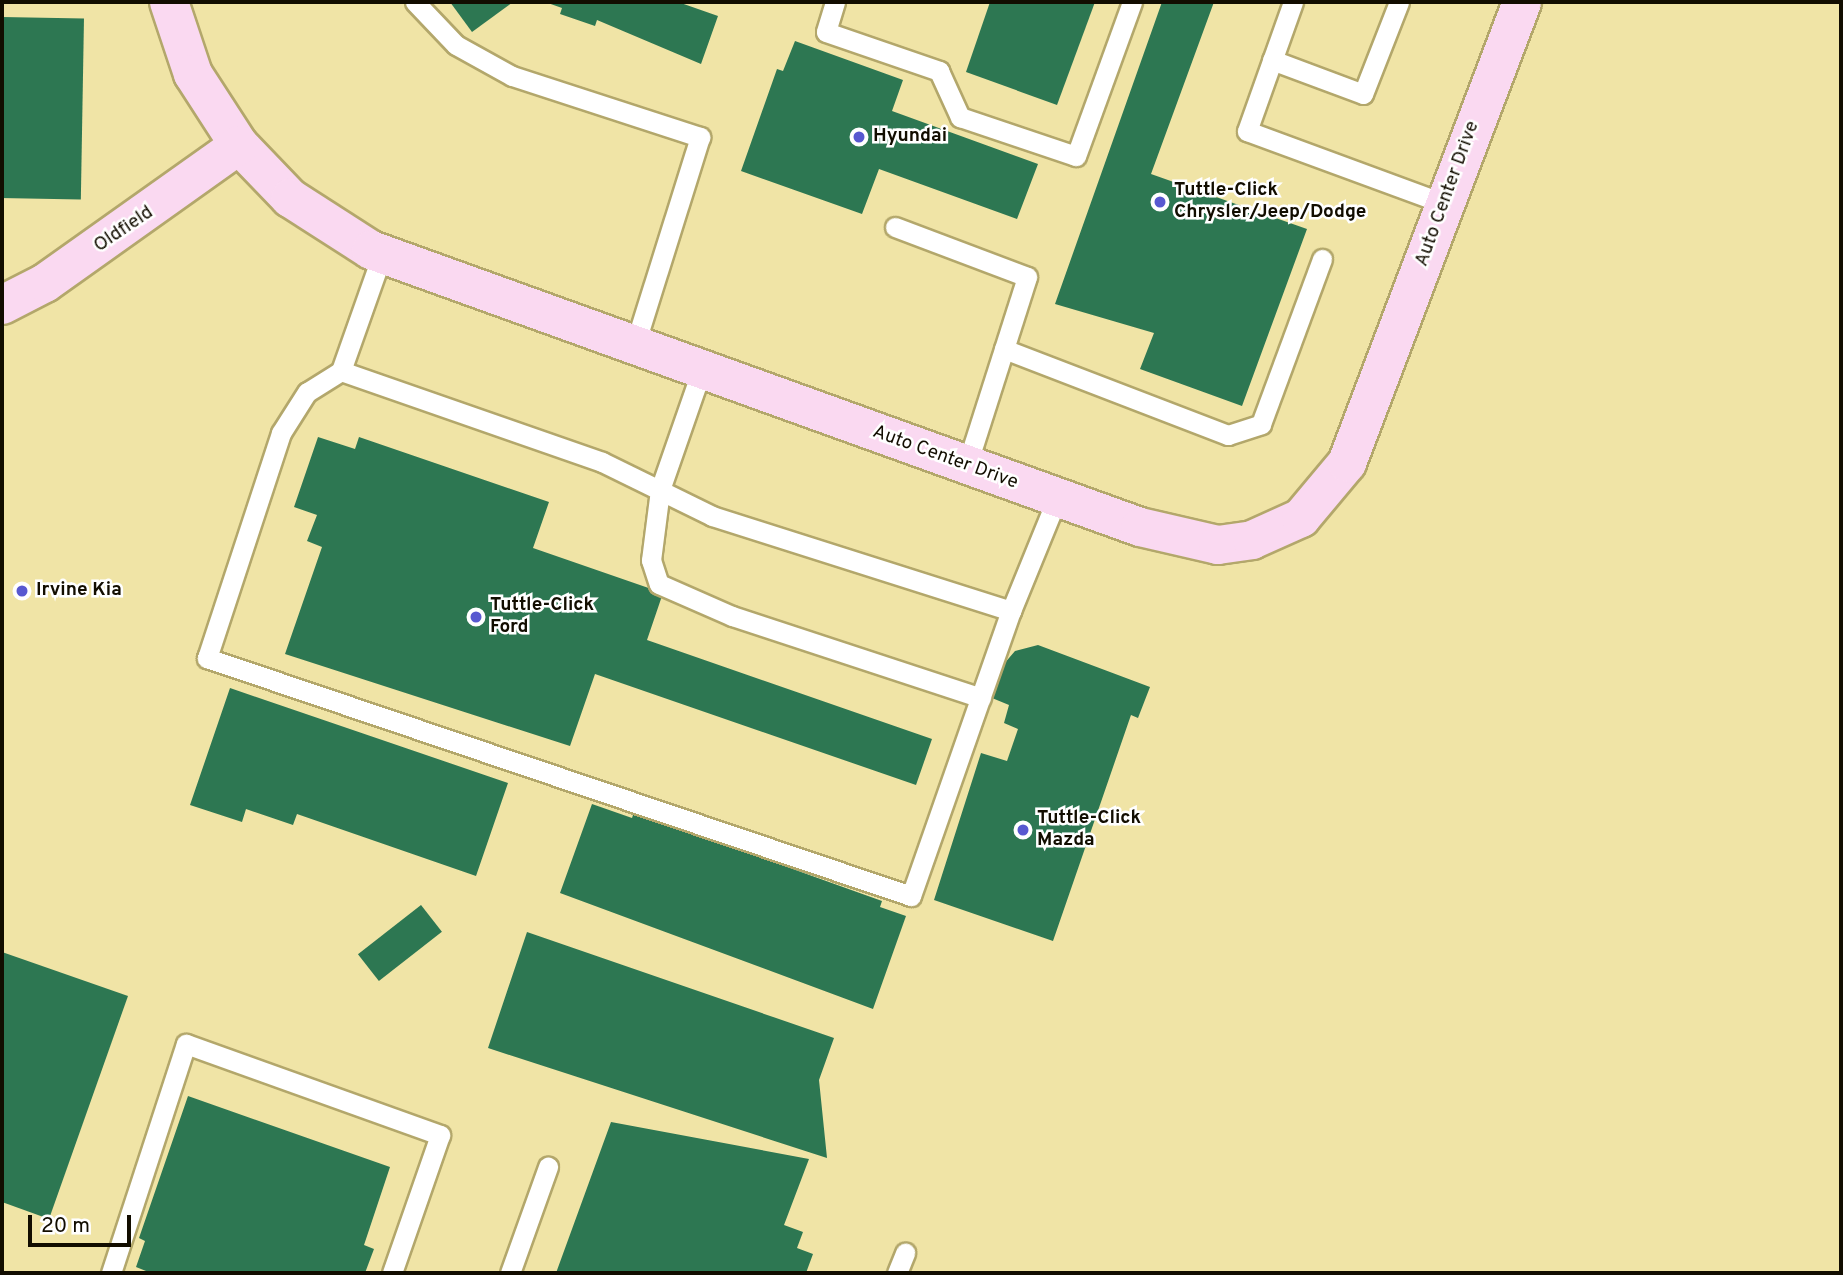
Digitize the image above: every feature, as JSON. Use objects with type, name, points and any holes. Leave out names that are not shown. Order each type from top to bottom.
[{"type":"street","name":"Auto Center Drive","points":[[169,2],[193,74],[239,145],[290,198],[382,255],[634,348],[1057,498],[1218,545],[1252,540],[1301,518],[1333,485],[1358,440],[1522,2]]},
{"type":"street","name":"Oldfield","points":[[2,304],[46,283],[239,145]]},
{"type":"lane","points":[[415,2],[456,46],[512,76],[700,137],[634,348]]},
{"type":"lane","points":[[835,2],[826,32],[939,71],[960,117],[1076,156],[1132,2]]},
{"type":"lane","points":[[1293,2],[1247,131],[1445,204]]},
{"type":"lane","points":[[1272,60],[1363,94],[1399,2]]},
{"type":"lane","points":[[895,227],[1027,276],[967,465]]},
{"type":"lane","points":[[382,255],[341,372],[307,392],[281,433],[207,658],[911,897],[1011,611],[1057,498]]},
{"type":"lane","points":[[1004,349],[1228,435],[1261,424],[1322,259]]},
{"type":"lane","points":[[341,372],[602,462],[712,516],[1011,611]]},
{"type":"lane","points":[[701,372],[660,491],[652,560],[659,584],[732,616],[981,698]]},
{"type":"lane","points":[[111,1273],[186,1044],[440,1135],[392,1273]]},
{"type":"lane","points":[[510,1273],[548,1167]]},
{"type":"lane","points":[[897,1273],[905,1253]]},
{"type":"building","points":[[450,2],[513,2],[472,32]]},
{"type":"building","points":[[545,2],[678,2],[718,16],[701,64],[597,20],[595,26],[560,14],[562,8]]},
{"type":"building","points":[[990,2],[1095,2],[1057,105],[966,72]]},
{"type":"building","name":"Tuttle-Click Chrysler/Jeep/Dodge","points":[[1162,2],[1214,2],[1151,174],[1307,229],[1242,406],[1140,369],[1154,333],[1055,304]]},
{"type":"building","points":[[2,17],[84,18],[81,199],[2,198]]},
{"type":"building","name":"Hyundai","points":[[795,41],[903,80],[892,111],[1038,164],[1017,219],[879,169],[862,214],[741,171],[777,69],[783,71]]},
{"type":"building","name":"Tuttle-Click Ford","points":[[318,437],[355,449],[359,437],[549,502],[533,548],[663,593],[647,640],[932,739],[916,785],[595,674],[570,746],[285,654],[322,547],[307,541],[317,515],[294,507]]},
{"type":"building","name":"Tuttle-Click Mazda","points":[[1038,645],[1150,687],[1138,718],[1131,715],[1053,941],[934,900],[981,753],[1007,761],[1018,729],[1004,723],[1009,705],[992,698],[1003,665],[1015,651]]},
{"type":"building","points":[[230,688],[508,783],[476,876],[297,814],[293,825],[246,809],[242,822],[190,805]]},
{"type":"building","points":[[592,804],[632,818],[634,812],[882,901],[880,907],[906,916],[873,1009],[560,893]]},
{"type":"building","points":[[421,905],[442,932],[379,981],[358,954]]},
{"type":"building","points":[[527,932],[834,1038],[819,1080],[827,1158],[488,1048]]},
{"type":"building","points":[[2,952],[128,996],[49,1219],[2,1202]]},
{"type":"building","points":[[188,1096],[390,1167],[364,1245],[374,1249],[365,1273],[151,1273],[136,1267],[145,1241],[139,1238]]},
{"type":"building","points":[[611,1122],[809,1159],[784,1225],[803,1232],[797,1248],[813,1254],[806,1273],[556,1273]]},
{"type":"place","name":"Hyundai","points":[[859,137]]},
{"type":"place","name":"Tuttle-Click Chrysler/Jeep/Dodge","points":[[1160,202]]},
{"type":"place","name":"Irvine Kia","points":[[22,591]]},
{"type":"place","name":"Tuttle-Click Ford","points":[[476,617]]},
{"type":"place","name":"Tuttle-Click Mazda","points":[[1023,830]]}]
